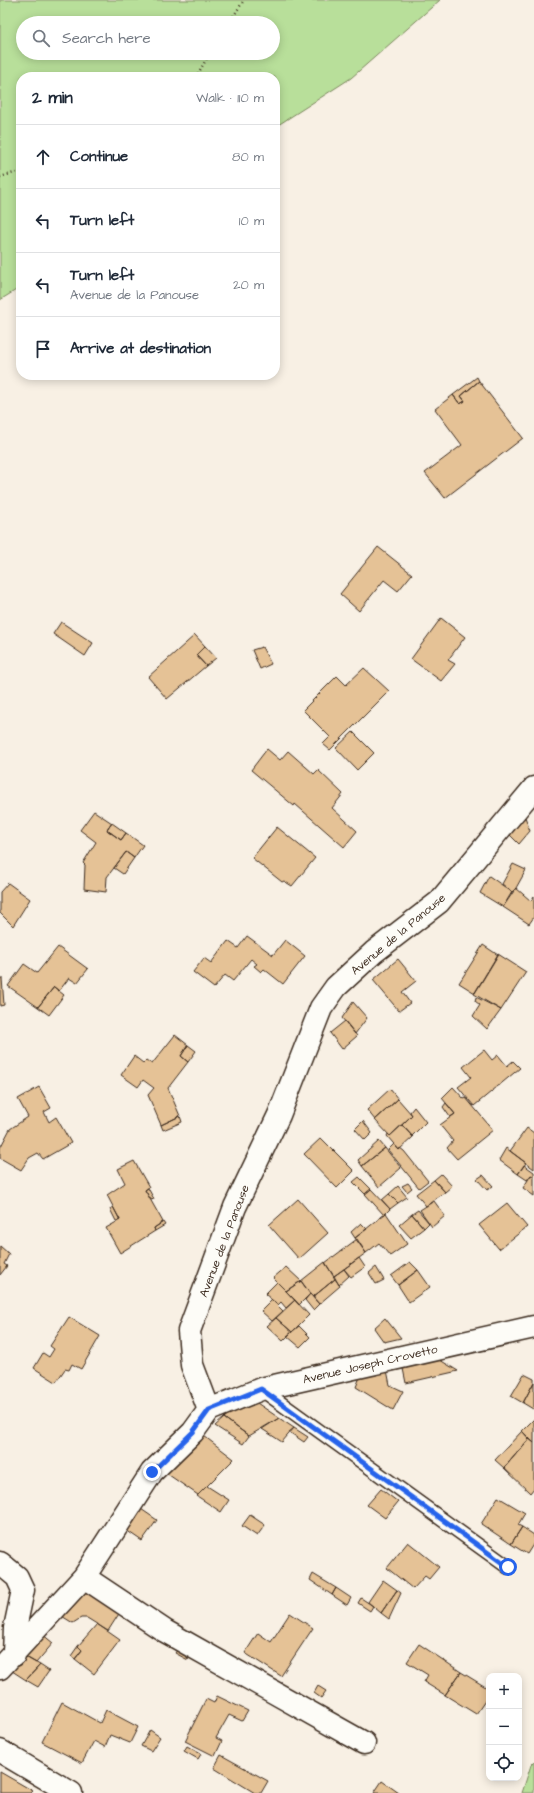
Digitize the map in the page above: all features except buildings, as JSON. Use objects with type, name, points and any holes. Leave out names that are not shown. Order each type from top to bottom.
[{"type":"street","name":"Avenue de la Panouse","points":[[209,1410],[192,1365],[189,1331],[234,1207],[279,1114],[321,1008],[336,988],[374,952],[439,902],[534,788]]},
{"type":"street","name":"Avenue Joseph Crovetto","points":[[209,1410],[261,1389],[534,1327]]},
{"type":"street","points":[[7,1662],[84,1577],[152,1472],[193,1432],[209,1410]]},
{"type":"street","points":[[0,1563],[17,1577],[23,1590],[7,1662]]},
{"type":"street","points":[[84,1577],[165,1631],[364,1743]]},
{"type":"street","points":[[0,1751],[71,1793]]},
{"type":"lane","points":[[261,1389],[508,1567]]},
{"type":"path","points":[[233,16],[244,0]]},
{"type":"path","points":[[199,72],[206,60]]},
{"type":"path","points":[[0,177],[16,172]]},
{"type":"green space","points":[[0,0],[440,0],[351,78],[280,124],[280,72],[16,72],[16,290],[0,300]]},
{"type":"green space","points":[[534,1762],[534,1793],[522,1793],[531,1765]]},
{"type":"route","points":[[152,1472],[193,1432],[209,1410],[261,1389],[508,1567]]}]
